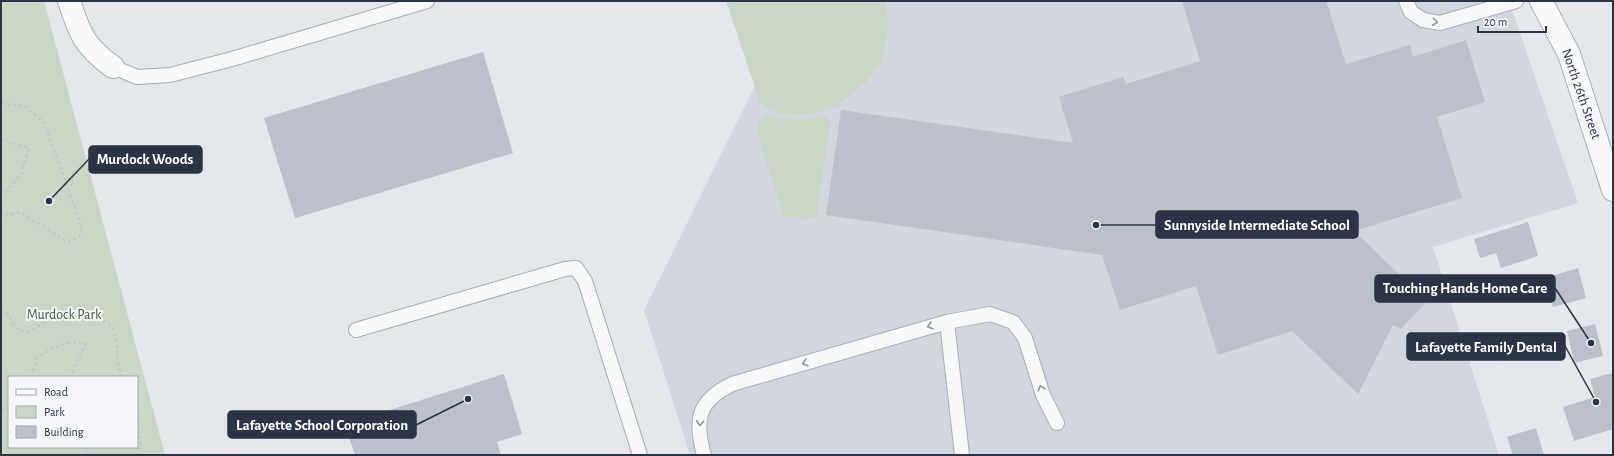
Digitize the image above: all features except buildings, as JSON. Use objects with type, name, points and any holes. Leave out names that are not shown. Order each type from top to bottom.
[{"type":"street","points":[[69,1],[78,29],[85,43],[95,55],[113,67]]},
{"type":"street","name":"North 26th Street","points":[[1541,1],[1569,54],[1613,190]]},
{"type":"lane","points":[[113,67],[138,77],[170,75],[232,59],[427,1]]},
{"type":"lane","points":[[1406,1],[1411,12],[1423,20],[1440,23],[1516,1]]},
{"type":"lane","points":[[356,330],[565,269],[576,268],[585,281],[640,455]]},
{"type":"lane","points":[[704,455],[699,422],[705,403],[716,392],[732,384],[947,322],[990,314],[1013,322],[1025,338],[1043,395],[1057,423]]},
{"type":"lane","points":[[947,322],[962,455]]},
{"type":"path","points":[[1,102],[26,107],[44,122],[82,228],[79,237],[68,242],[20,212],[1,216]]},
{"type":"path","points":[[1,140],[29,148],[20,175],[6,191],[1,191]]},
{"type":"path","points":[[1,309],[8,314],[16,329],[23,332],[37,328],[53,314],[66,311],[85,313],[101,318],[113,327],[117,341],[116,360],[122,376]]},
{"type":"path","points":[[31,376],[37,358],[55,346],[73,341],[86,344],[70,376]]},
{"type":"path","points":[[135,455],[141,445],[138,420]]},
{"type":"shaded area","points":[[726,1],[1509,1],[1578,203],[1433,247],[1499,455],[690,455],[644,310],[755,86]]},
{"type":"green space","name":"Murdock Park","points":[[1,1],[44,1],[165,455],[1,455]]},
{"type":"green space","points":[[734,1],[884,1],[889,18],[882,61],[866,82],[838,104],[814,114],[782,115],[768,109],[760,103],[727,3]]},
{"type":"green space","points":[[771,115],[799,119],[827,115],[830,124],[816,218],[783,215],[757,131],[760,120]]},
{"type":"place","name":"Murdock Woods","points":[[49,201]]},
{"type":"place","name":"Sunnyside Intermediate School","points":[[1096,225]]},
{"type":"place","name":"Touching Hands Home Care","points":[[1591,343]]},
{"type":"place","name":"Lafayette School Corporation","points":[[468,399]]},
{"type":"place","name":"Lafayette Family Dental","points":[[1596,402]]}]
